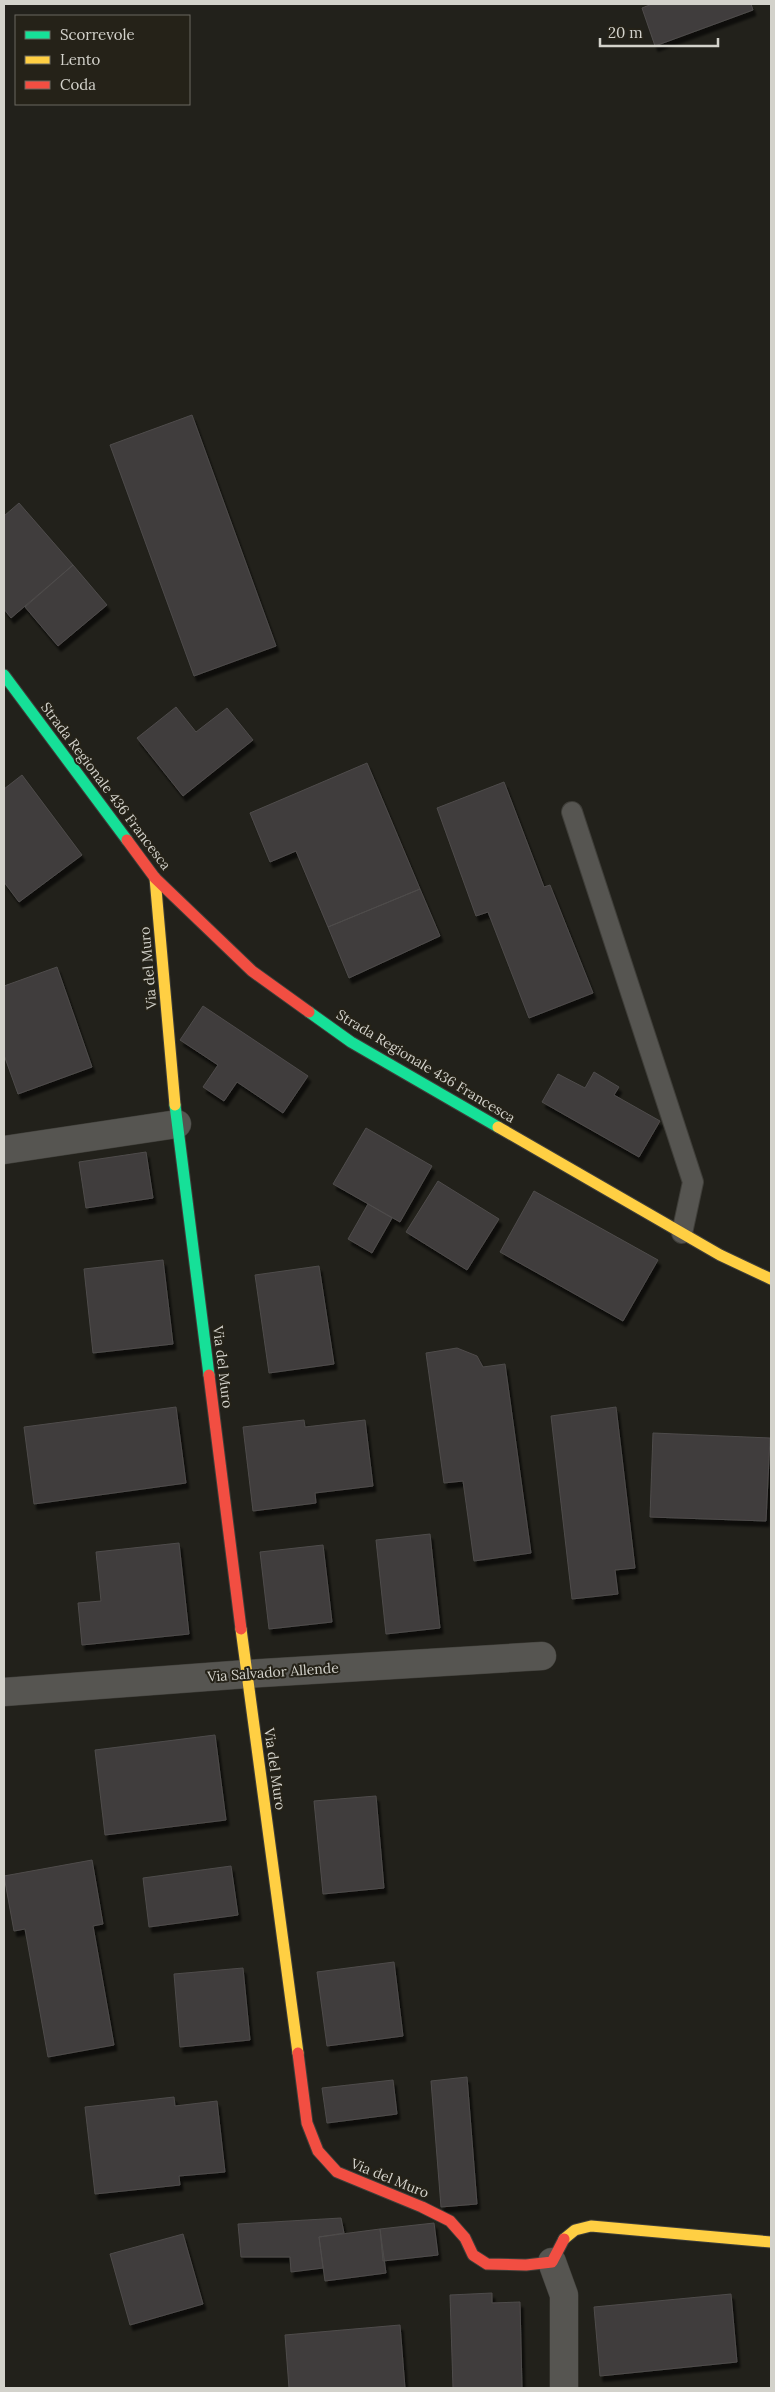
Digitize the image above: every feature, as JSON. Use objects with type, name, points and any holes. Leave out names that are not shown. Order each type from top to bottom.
[{"type":"street","name":"Strada Regionale 436 Francesca","points":[[4,675],[155,878],[252,971],[351,1042],[720,1255],[771,1279]]},
{"type":"street","name":"Via del Muro","points":[[155,878],[177,1124],[247,1674],[307,2123],[318,2151],[337,2172],[422,2207],[450,2221],[465,2238],[473,2255],[487,2264],[526,2266],[552,2262]]},
{"type":"street","points":[[4,1150],[177,1124]]},
{"type":"street","name":"Via Salvador Allende","points":[[4,1692],[247,1674],[542,1656]]},
{"type":"street","points":[[564,2388],[564,2296],[552,2262],[562,2239],[577,2228],[591,2226],[771,2242]]},
{"type":"lane","points":[[572,812],[693,1182],[682,1233]]},
{"type":"building","points":[[652,4],[751,4],[753,10],[655,46],[642,8]]},
{"type":"building","points":[[192,415],[276,646],[194,676],[110,445]]},
{"type":"building","points":[[19,503],[73,565],[11,618],[4,609],[4,516]]},
{"type":"building","points":[[73,565],[107,605],[58,646],[25,607]]},
{"type":"building","points":[[176,707],[196,732],[227,708],[253,740],[183,796],[137,738]]},
{"type":"building","points":[[367,763],[420,889],[328,927],[296,851],[270,862],[250,813]]},
{"type":"building","points":[[22,775],[82,855],[19,902],[4,882],[4,789]]},
{"type":"building","points":[[504,782],[544,887],[550,885],[593,993],[529,1018],[488,912],[476,916],[437,808]]},
{"type":"building","points":[[420,889],[440,936],[349,978],[328,927]]},
{"type":"building","points":[[57,967],[92,1067],[18,1094],[4,1055],[4,986]]},
{"type":"building","points":[[203,1006],[308,1076],[283,1113],[237,1082],[224,1101],[203,1087],[218,1065],[180,1040]]},
{"type":"building","points":[[594,1072],[619,1087],[614,1095],[660,1121],[639,1157],[542,1102],[558,1074],[585,1088]]},
{"type":"building","points":[[366,1128],[432,1166],[400,1222],[333,1184]]},
{"type":"building","points":[[146,1152],[153,1198],[86,1208],[79,1162]]},
{"type":"building","points":[[438,1181],[499,1219],[467,1270],[406,1232]]},
{"type":"building","points":[[534,1191],[658,1260],[623,1321],[500,1252]]},
{"type":"building","points":[[368,1204],[392,1218],[372,1253],[348,1239]]},
{"type":"building","points":[[163,1260],[173,1344],[93,1353],[84,1269]]},
{"type":"building","points":[[319,1266],[334,1364],[269,1373],[255,1275]]},
{"type":"building","points":[[457,1348],[477,1356],[483,1367],[505,1364],[531,1553],[474,1561],[463,1481],[444,1483],[426,1353]]},
{"type":"building","points":[[176,1407],[186,1483],[34,1504],[24,1427]]},
{"type":"building","points":[[616,1407],[635,1568],[615,1570],[618,1594],[572,1599],[551,1416]]},
{"type":"building","points":[[304,1420],[305,1427],[365,1420],[373,1486],[315,1493],[316,1503],[253,1511],[243,1427]]},
{"type":"building","points":[[653,1433],[770,1438],[766,1521],[650,1517]]},
{"type":"building","points":[[430,1534],[440,1628],[386,1634],[376,1540]]},
{"type":"building","points":[[179,1543],[189,1634],[82,1645],[78,1603],[101,1601],[96,1552]]},
{"type":"building","points":[[323,1545],[332,1622],[269,1629],[260,1552]]},
{"type":"building","points":[[215,1735],[226,1820],[105,1835],[95,1750]]},
{"type":"building","points":[[376,1796],[384,1888],[323,1894],[314,1801]]},
{"type":"building","points":[[92,1860],[103,1924],[93,1926],[114,2045],[48,2057],[25,1929],[14,1931],[4,1876]]},
{"type":"building","points":[[231,1866],[238,1915],[149,1927],[143,1878]]},
{"type":"building","points":[[394,1962],[403,2036],[327,2046],[317,1972]]},
{"type":"building","points":[[243,1968],[250,2040],[180,2047],[174,1974]]},
{"type":"building","points":[[467,2077],[477,2204],[441,2207],[431,2081]]},
{"type":"building","points":[[393,2080],[397,2114],[327,2123],[322,2088]]},
{"type":"building","points":[[174,2097],[175,2106],[217,2101],[225,2172],[179,2176],[180,2185],[95,2194],[85,2107]]},
{"type":"building","points":[[341,2218],[344,2233],[319,2237],[323,2268],[291,2272],[290,2257],[241,2257],[238,2224]]},
{"type":"building","points":[[434,2223],[438,2255],[383,2261],[380,2229]]},
{"type":"building","points":[[380,2229],[386,2273],[325,2281],[319,2237]]},
{"type":"building","points":[[183,2234],[203,2304],[130,2325],[110,2254]]},
{"type":"building","points":[[492,2293],[492,2303],[520,2302],[522,2388],[453,2388],[450,2295]]},
{"type":"building","points":[[731,2294],[737,2362],[600,2376],[594,2307]]},
{"type":"building","points":[[400,2325],[405,2388],[289,2388],[285,2335]]},
{"type":"traffic: fast","points":[[4,675],[127,840]]},
{"type":"traffic: fast","points":[[309,1012],[351,1042],[498,1127]]},
{"type":"traffic: fast","points":[[175,1105],[209,1375]]},
{"type":"traffic: slow","points":[[155,878],[175,1105]]},
{"type":"traffic: slow","points":[[498,1127],[720,1255],[771,1279]]},
{"type":"traffic: slow","points":[[241,1629],[298,2053]]},
{"type":"traffic: slow","points":[[564,2239],[575,2230],[591,2226],[771,2242]]},
{"type":"traffic: jam","points":[[127,840],[155,878],[252,971],[309,1012]]},
{"type":"traffic: jam","points":[[209,1375],[241,1629]]},
{"type":"traffic: jam","points":[[298,2053],[307,2123],[318,2151],[337,2172],[422,2207],[450,2221],[465,2238],[473,2255],[487,2264],[526,2265],[552,2262],[564,2239]]}]
